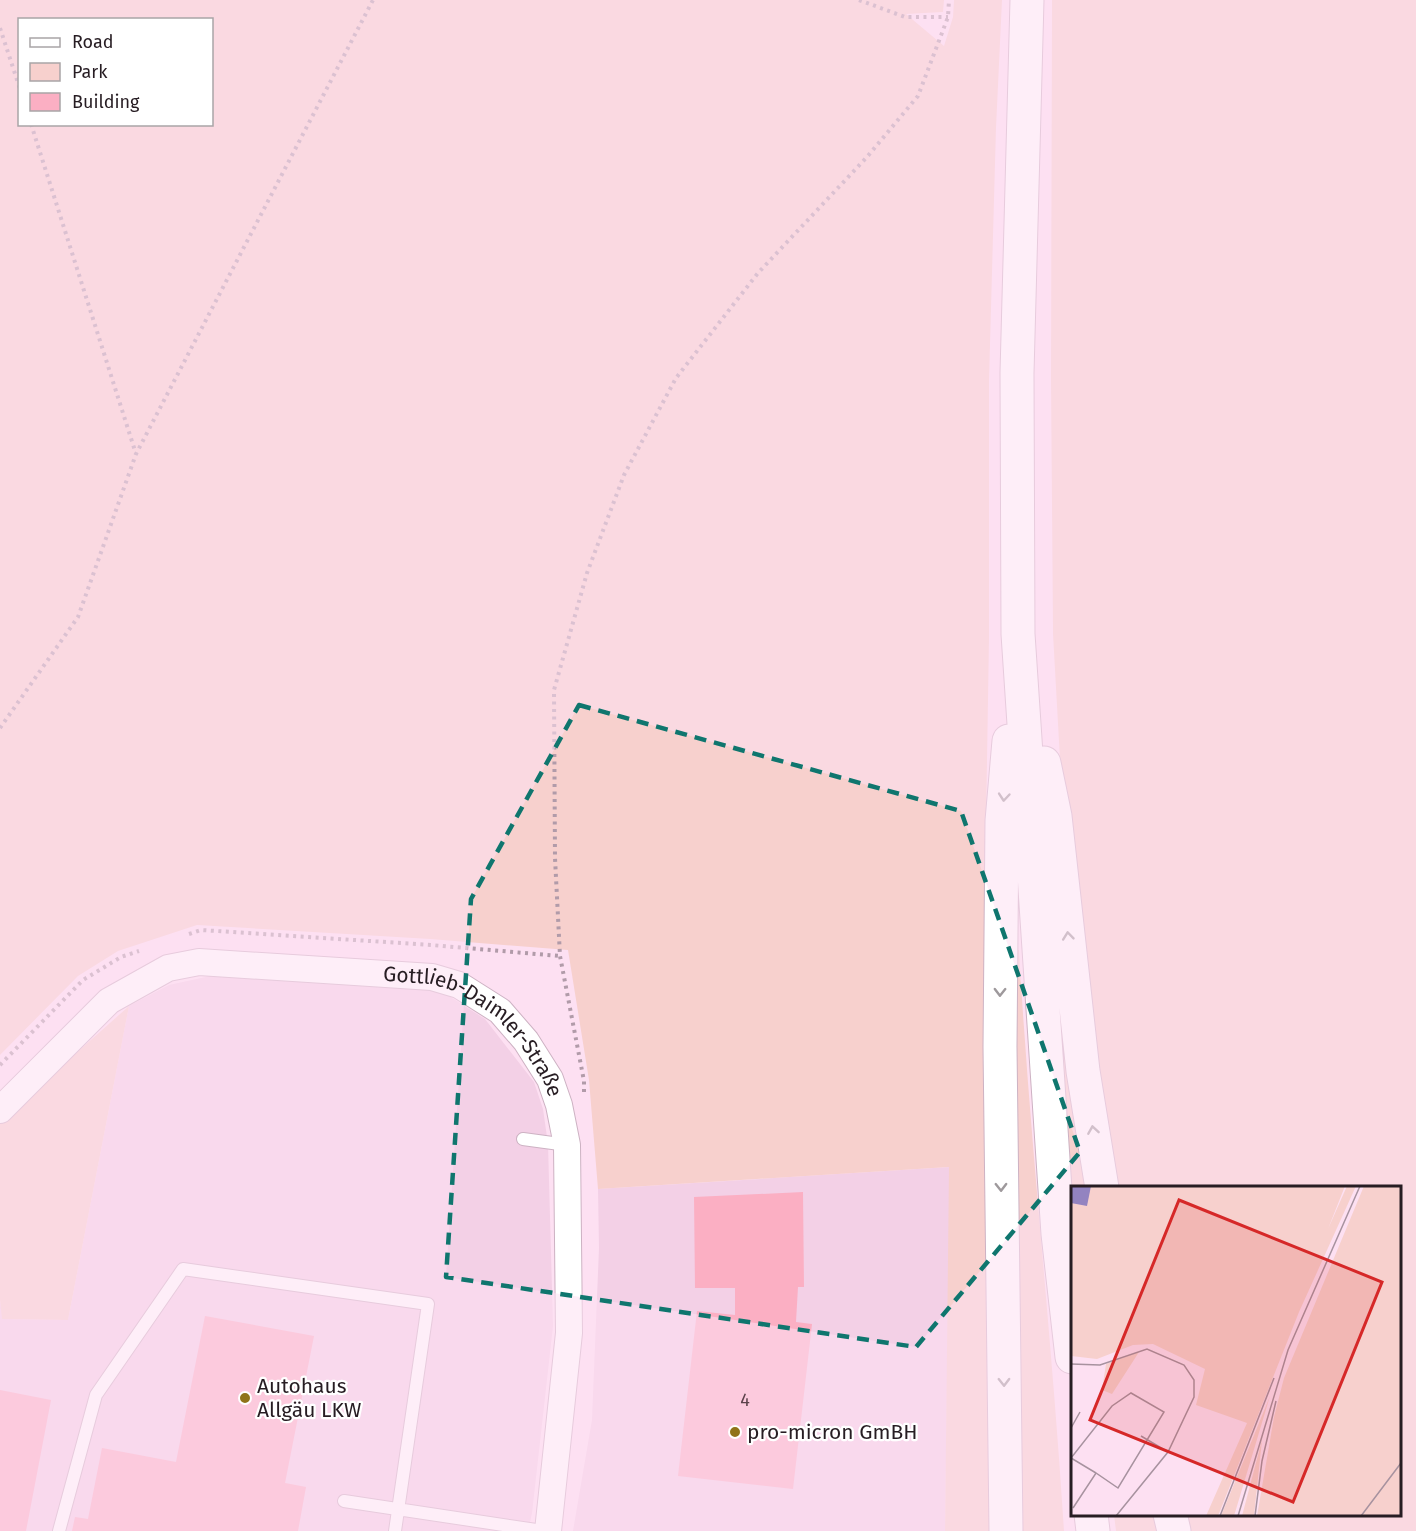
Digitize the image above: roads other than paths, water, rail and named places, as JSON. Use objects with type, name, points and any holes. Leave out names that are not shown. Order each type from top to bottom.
[{"type":"highway","points":[[1027,0],[1017,373],[1018,634],[1058,1234],[1071,1348]]},
{"type":"highway","points":[[1018,634],[1055,816],[1083,1071],[1102,1186]]},
{"type":"highway","points":[[1006,1531],[1000,1047],[1002,821],[1018,634]]},
{"type":"highway","points":[[1091,1516],[1093,1531]]},
{"type":"highway","points":[[1170,1516],[1174,1531]]},
{"type":"street","name":"Gottlieb-Daimler-Straße","points":[[0,1110],[109,1001],[168,968],[199,962],[432,977],[459,986],[500,1011],[526,1041],[550,1079],[559,1105],[567,1145],[569,1333],[548,1531]]},
{"type":"lane","points":[[523,1139],[567,1145]]},
{"type":"lane","points":[[58,1531],[96,1395],[183,1269],[428,1304],[395,1531]]},
{"type":"lane","points":[[344,1501],[543,1531]]},
{"type":"place","name":"Autohaus Allgäu LKW","points":[[245,1398]]},
{"type":"place","name":"pro-micron GmBH","points":[[735,1432]]}]
